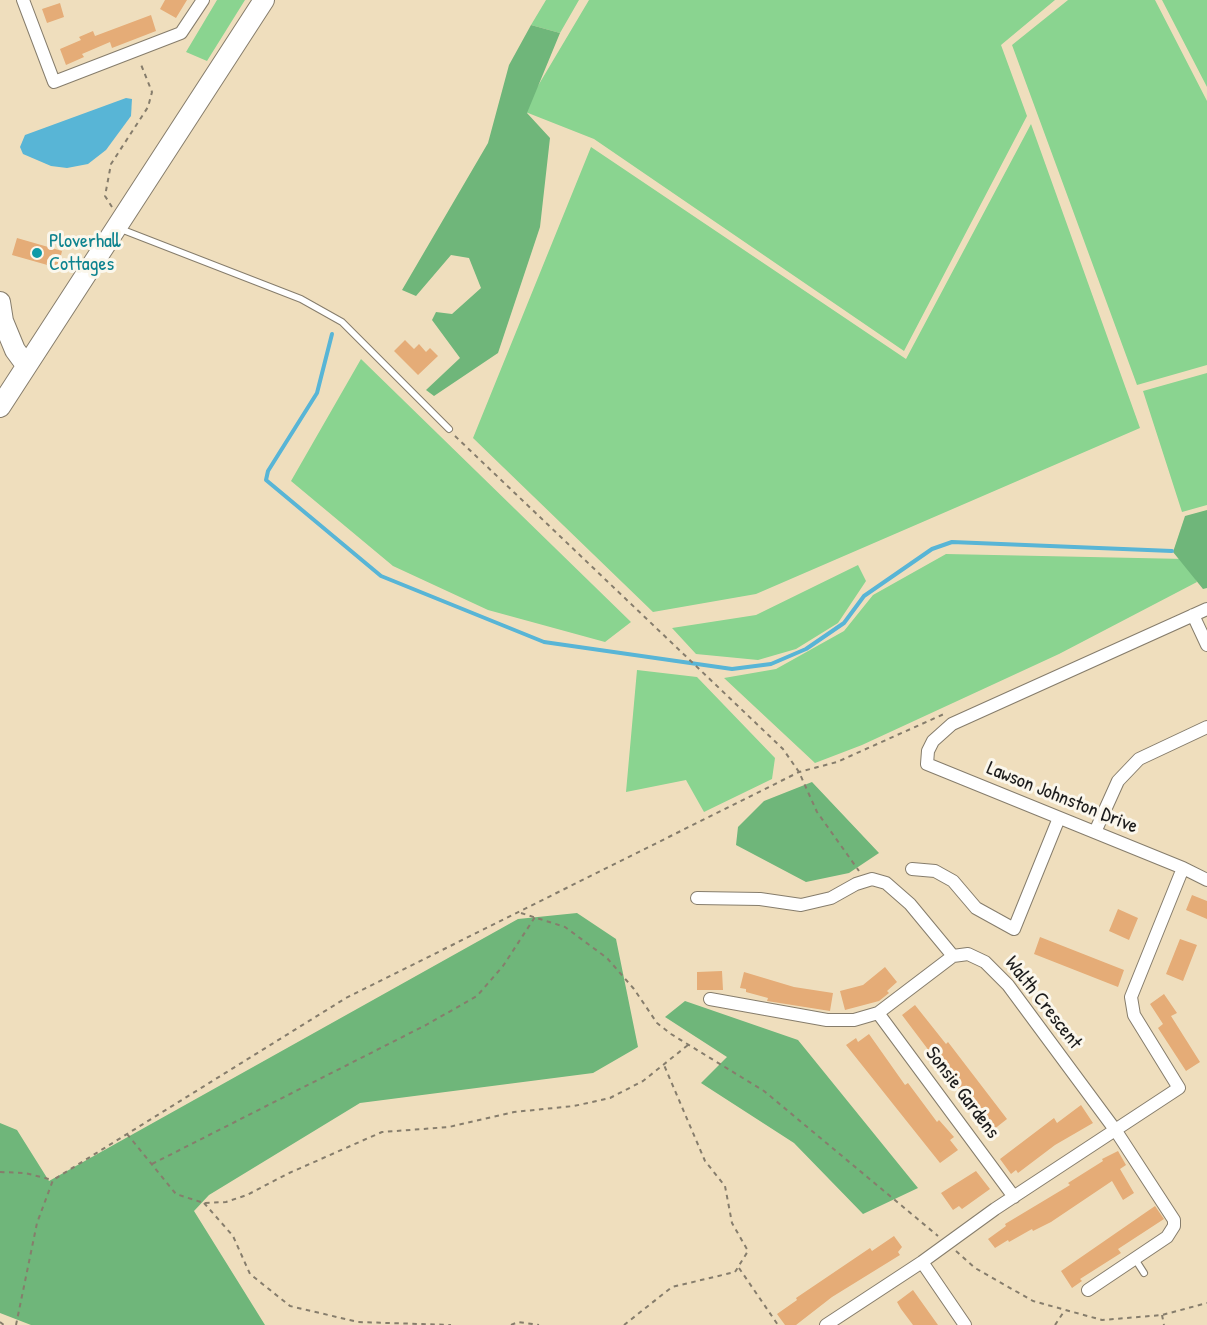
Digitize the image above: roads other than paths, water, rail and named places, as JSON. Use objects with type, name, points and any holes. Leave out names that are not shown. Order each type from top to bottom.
[{"type":"main road","points":[[0,407],[264,0]]},
{"type":"main road","points":[[0,302],[13,345],[26,366]]},
{"type":"street","points":[[23,0],[54,82],[181,33],[203,0]]},
{"type":"street","points":[[1207,609],[1193,615],[1207,645]]},
{"type":"street","name":"Lawson Johnston Drive","points":[[1193,615],[952,724],[933,741],[928,751],[927,765],[1183,868],[1207,880]]},
{"type":"street","points":[[1095,832],[1118,780],[1138,759],[1207,727]]},
{"type":"street","points":[[912,869],[935,871],[953,881],[975,908],[1014,929],[1059,818]]},
{"type":"street","points":[[826,1325],[1179,1088],[1134,1015],[1131,997],[1183,868]]},
{"type":"street","points":[[697,898],[760,899],[801,905],[831,898],[872,879],[886,883],[910,904],[953,956],[878,1013],[854,1020],[827,1020],[710,999]]},
{"type":"street","name":"Walth Crescent","points":[[953,956],[969,954],[984,962],[1008,985],[1116,1131],[1174,1220],[1174,1226],[1167,1237],[1135,1259]]},
{"type":"street","name":"Sonsie Gardens","points":[[878,1013],[1014,1197]]},
{"type":"street","points":[[1088,1290],[1135,1259]]},
{"type":"street","points":[[922,1262],[965,1325]]},
{"type":"lane","points":[[120,225],[301,299],[342,322],[449,429]]},
{"type":"lane","points":[[1135,1259],[1144,1273]]},
{"type":"water","points":[[126,98],[132,99],[131,116],[106,150],[88,164],[67,168],[51,166],[23,154],[20,147],[25,135]]},
{"type":"waterway","points":[[332,334],[317,393],[268,471],[266,480],[381,576],[544,642],[732,669],[771,664],[806,649],[844,623],[864,596],[932,549],[952,542],[1172,551]]},
{"type":"place","name":"Ploverhall Cottages","points":[[37,253]]}]
